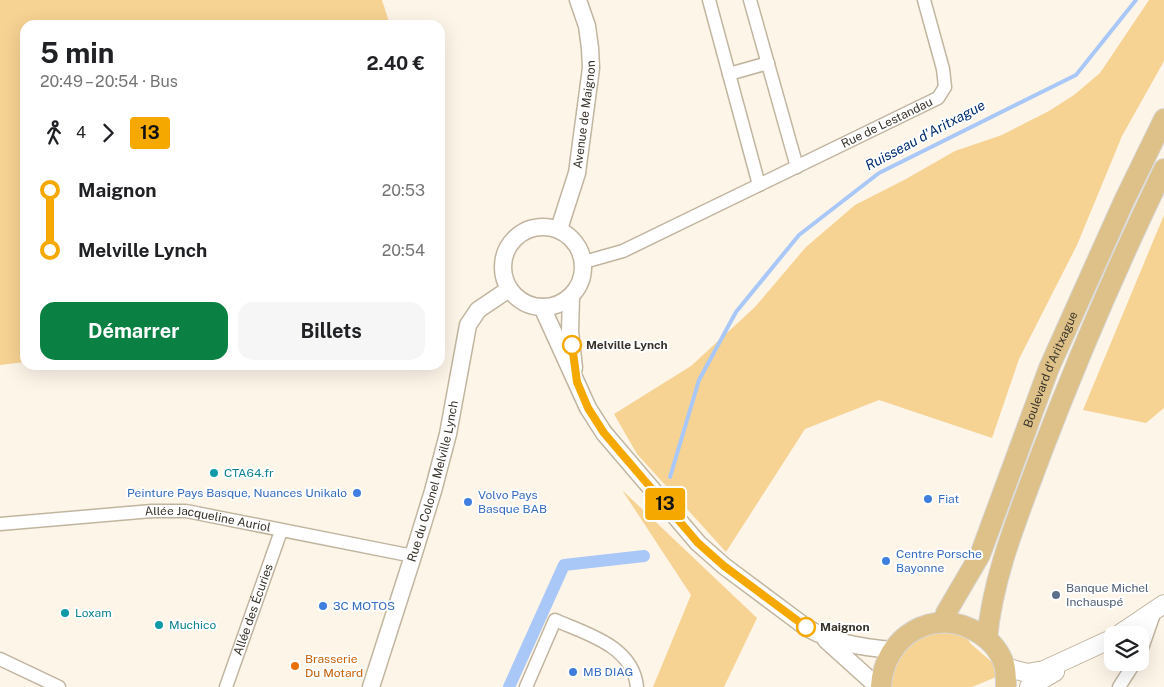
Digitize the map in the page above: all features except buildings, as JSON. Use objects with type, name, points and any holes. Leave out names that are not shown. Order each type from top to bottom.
[{"type":"main road","name":"Boulevard d'Aritxague","points":[[944,622],[946,613],[980,555],[1050,368],[1124,200],[1164,119]]},
{"type":"main road","name":"Boulevard d'Aritxague","points":[[987,639],[989,614],[996,584],[1015,524],[1073,372],[1164,169]]},
{"type":"main road","points":[[1131,626],[1160,607]]},
{"type":"main road","points":[[880,687],[885,662],[892,650],[917,628],[944,622],[960,624],[974,630],[996,648],[1005,667],[1006,687]]},
{"type":"main road","points":[[1005,667],[1027,673],[1044,670],[1104,642]]},
{"type":"main road","points":[[1029,687],[1104,643]]},
{"type":"street","name":"Avenue de Maignon","points":[[559,229],[577,172],[591,68],[587,26],[578,0]]},
{"type":"street","points":[[710,0],[759,185]]},
{"type":"street","points":[[750,0],[797,166]]},
{"type":"street","name":"Rue de Lestandau","points":[[584,262],[624,251],[938,98],[945,87],[943,69],[924,0]]},
{"type":"street","points":[[729,74],[768,63]]},
{"type":"street","points":[[548,226],[559,229],[568,235],[576,242],[584,262],[581,281],[571,296],[562,303],[552,306],[542,307],[523,302],[509,289],[504,277],[503,264],[506,251],[513,240],[525,230],[536,227],[548,226]]},
{"type":"street","name":"Rue du Colonel Melville Lynch","points":[[370,687],[413,556],[448,434],[468,325],[478,310],[509,289]]},
{"type":"street","points":[[571,296],[570,331],[577,382]]},
{"type":"street","points":[[542,307],[588,408],[604,433],[698,543],[730,572],[786,614],[820,635],[880,687]]},
{"type":"street","name":"Allée Jacqueline Auriol","points":[[0,524],[152,511],[186,511],[413,556]]},
{"type":"street","name":"Allée des Écuries","points":[[226,687],[281,531]]},
{"type":"street","points":[[1149,633],[1160,607]]},
{"type":"street","points":[[526,687],[555,620],[607,643],[614,648],[631,667],[637,687]]},
{"type":"street","points":[[820,635],[846,644],[892,650]]},
{"type":"street","points":[[0,659],[58,687]]},
{"type":"street","points":[[1119,687],[1129,671]]},
{"type":"shaded area","points":[[0,0],[382,0],[388,20],[20,20],[20,363],[0,365]]},
{"type":"shaded area","points":[[1149,0],[1164,0],[1164,61],[1122,136],[1077,245],[1019,359],[992,438],[879,400],[805,429],[726,552],[637,454],[614,414],[691,366],[755,307],[806,247],[855,205],[955,151],[1002,135],[1049,111],[1074,95],[1100,73]]},
{"type":"shaded area","points":[[1164,215],[1164,408],[1146,423],[1083,410]]},
{"type":"shaded area","points":[[622,490],[757,618],[724,687],[653,687],[691,595]]},
{"type":"shaded area","points":[[948,630],[965,635],[971,644],[993,663],[996,677],[972,687],[889,687],[900,650],[931,631]]},
{"type":"waterway","name":"Ruisseau d'Aritxague","points":[[670,477],[699,380],[736,312],[799,235],[879,173],[1076,75],[1136,0]]},
{"type":"waterway","name":"Ruisseau d'Aritxague","points":[[509,687],[564,565],[644,556]]},
{"type":"bus line","name":"13","points":[[572,345],[577,382],[588,408],[604,433],[698,543],[724,566],[786,614],[806,627]]},
{"type":"place","name":"Melville Lynch","points":[[572,345]]},
{"type":"place","name":"CTA64.fr","points":[[214,473]]},
{"type":"place","name":"Peinture Pays Basque, Nuances Unikalo","points":[[357,493]]},
{"type":"place","name":"Fiat","points":[[928,499]]},
{"type":"place","name":"Volvo Pays Basque BAB","points":[[468,502]]},
{"type":"place","name":"Centre Porsche Bayonne","points":[[886,561]]},
{"type":"place","name":"Banque Michel Inchauspé","points":[[1056,595]]},
{"type":"place","name":"3C MOTOS","points":[[323,606]]},
{"type":"place","name":"Loxam","points":[[65,613]]},
{"type":"place","name":"Muchico","points":[[159,625]]},
{"type":"place","name":"Maignon","points":[[806,627]]},
{"type":"place","name":"Brasserie Du Motard","points":[[295,666]]},
{"type":"place","name":"MB DIAG","points":[[573,672]]}]
